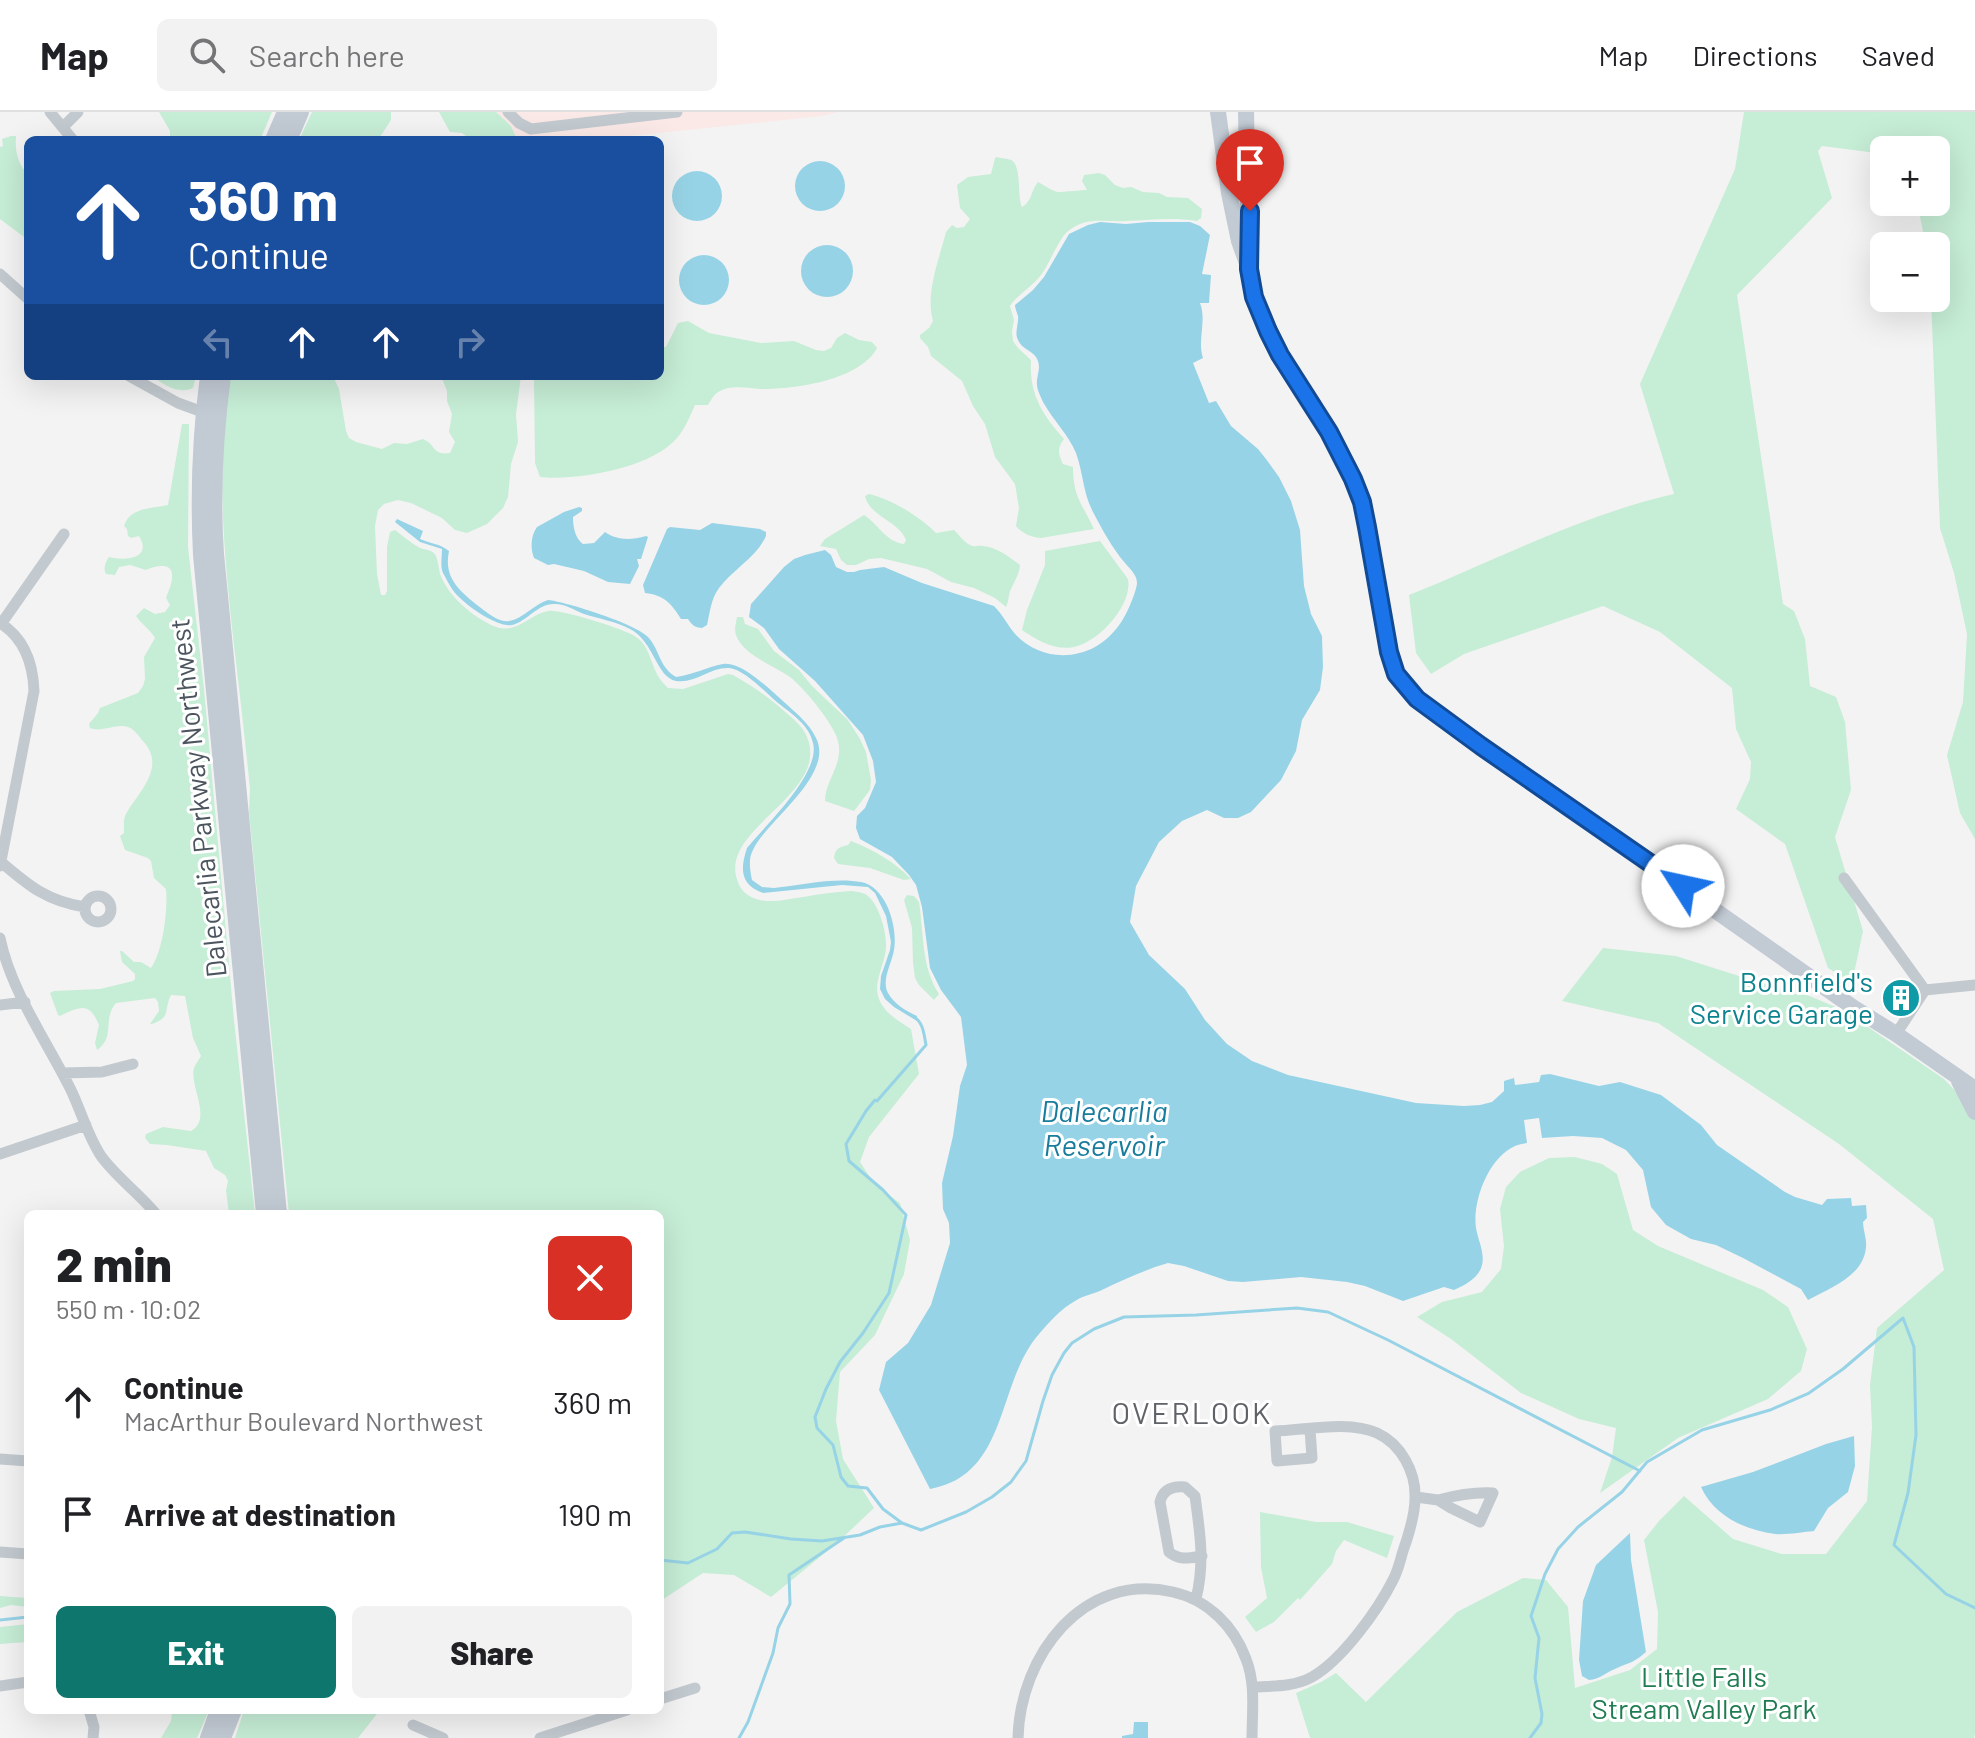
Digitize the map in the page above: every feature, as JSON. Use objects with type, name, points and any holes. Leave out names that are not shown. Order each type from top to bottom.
[{"type":"main road","points":[[275,136],[285,112]]},
{"type":"main road","points":[[291,136],[301,112]]},
{"type":"main road","points":[[1218,112],[1229,193],[1254,297],[1280,355],[1342,454],[1362,502],[1389,652],[1396,674],[1417,699],[1481,746],[1854,1008],[1975,1089]]},
{"type":"main road","points":[[1246,112],[1249,269]]},
{"type":"main road","name":"Dalecarlia Parkway Northwest","points":[[208,380],[217,569],[279,1210]]},
{"type":"main road","name":"Dalecarlia Parkway Northwest","points":[[222,380],[210,415],[199,495],[202,570],[264,1210]]},
{"type":"main road","points":[[1959,1079],[1975,1112]]},
{"type":"main road","points":[[208,1738],[217,1714]]},
{"type":"main road","points":[[223,1738],[232,1714]]},
{"type":"street","points":[[50,112],[70,136]]},
{"type":"street","points":[[63,127],[78,112]]},
{"type":"street","points":[[508,112],[531,129],[677,112]]},
{"type":"street","points":[[0,274],[24,295]]},
{"type":"street","points":[[136,380],[178,403],[210,415]]},
{"type":"street","points":[[64,534],[0,624],[15,635],[24,649],[32,669],[34,691],[0,864],[47,897],[85,907]]},
{"type":"street","points":[[1844,878],[1925,990]]},
{"type":"street","points":[[0,938],[8,966],[95,1146],[111,1168],[152,1210]]},
{"type":"street","points":[[1925,990],[1975,985]]},
{"type":"street","points":[[1896,1034],[1925,990]]},
{"type":"street","points":[[0,1005],[25,1002]]},
{"type":"street","points":[[62,1073],[102,1072],[133,1064]]},
{"type":"street","points":[[0,1154],[86,1125]]},
{"type":"street","points":[[1253,1687],[1291,1685],[1311,1677],[1337,1657],[1362,1628],[1395,1577],[1407,1541],[1416,1497],[1414,1483],[1406,1461],[1391,1441],[1357,1427],[1310,1429]]},
{"type":"street","points":[[0,1459],[24,1461]]},
{"type":"street","points":[[1196,1599],[1202,1556],[1195,1496],[1185,1487],[1176,1486],[1162,1495],[1160,1502],[1169,1552],[1176,1558],[1202,1556]]},
{"type":"street","points":[[1416,1497],[1438,1500]]},
{"type":"street","points":[[0,1552],[24,1554]]},
{"type":"street","points":[[1018,1738],[1026,1686],[1044,1650],[1079,1612],[1096,1600],[1133,1589],[1164,1590],[1196,1599],[1221,1618],[1236,1638],[1247,1661],[1253,1687],[1252,1738]]},
{"type":"street","points":[[0,1686],[24,1683]]},
{"type":"street","points":[[664,1698],[695,1688]]},
{"type":"street","points":[[90,1714],[93,1738]]},
{"type":"street","points":[[540,1738],[615,1714]]},
{"type":"street","points":[[413,1725],[443,1738]]},
{"type":"shaded area","points":[[496,112],[838,112],[625,136],[516,136],[511,126]]},
{"type":"green space","points":[[159,112],[272,112],[262,136],[170,136]]},
{"type":"green space","points":[[312,112],[391,112],[391,120],[381,136],[301,136]]},
{"type":"green space","points":[[439,112],[496,112],[511,126],[516,136],[466,136],[450,132]]},
{"type":"green space","points":[[1744,112],[1975,112],[1975,839],[1960,813],[1947,755],[1963,702],[1967,634],[1954,573],[1940,528],[1932,312],[1950,312],[1950,232],[1923,232],[1920,216],[1950,216],[1950,136],[1870,136],[1870,152],[1822,146],[1818,151],[1832,198],[1737,295],[1783,604],[1794,611],[1805,639],[1810,686],[1836,697],[1845,722],[1851,790],[1835,837],[1863,931],[1852,983],[1828,968],[1785,844],[1736,809],[1750,779],[1751,762],[1736,729],[1732,688],[1660,632],[1603,606],[1464,654],[1431,674],[1416,653],[1409,595],[1572,526],[1674,494],[1640,384],[1735,169]]},
{"type":"green space","points":[[16,136],[18,156],[24,169],[24,237],[0,219],[2,139]]},
{"type":"green space","points":[[997,157],[1009,159],[1017,168],[1022,207],[1038,182],[1058,192],[1087,190],[1082,181],[1084,175],[1099,173],[1123,188],[1188,198],[1202,209],[1201,218],[1197,221],[1097,221],[1074,227],[1063,236],[1041,275],[1010,306],[1014,320],[1013,341],[1031,360],[1035,393],[1043,412],[1064,439],[1059,448],[1060,457],[1063,464],[1073,467],[1076,493],[1094,529],[1041,538],[1018,529],[1015,484],[995,457],[985,424],[962,381],[931,356],[920,338],[933,321],[932,288],[946,232],[952,225],[964,227],[970,219],[960,208],[957,185],[968,177],[991,174]]},
{"type":"green space","points":[[688,321],[709,333],[761,343],[794,341],[824,351],[845,333],[872,342],[877,348],[857,368],[826,380],[792,387],[735,387],[720,391],[708,405],[695,405],[680,434],[665,448],[632,465],[574,477],[540,477],[535,463],[534,380],[664,380],[664,347],[678,323]]},
{"type":"green space","points":[[158,380],[195,380],[193,388],[187,390],[171,388]]},
{"type":"green space","points":[[230,380],[335,380],[349,438],[382,449],[394,443],[407,444],[423,439],[437,451],[450,453],[455,442],[449,432],[452,414],[443,380],[520,380],[516,414],[518,442],[511,464],[508,497],[503,508],[487,524],[467,533],[455,530],[442,518],[411,503],[398,500],[384,504],[378,510],[375,526],[381,595],[387,591],[387,547],[390,532],[395,530],[420,548],[435,554],[440,574],[449,590],[468,610],[491,625],[514,627],[541,613],[555,611],[606,625],[641,641],[657,674],[668,688],[683,689],[733,675],[777,705],[800,726],[807,737],[810,758],[803,777],[743,845],[736,863],[738,882],[746,894],[765,901],[851,891],[863,893],[873,901],[886,938],[877,992],[889,1013],[911,1029],[919,1074],[869,1137],[860,1162],[875,1185],[900,1203],[910,1240],[904,1274],[875,1335],[840,1372],[836,1421],[843,1459],[874,1508],[771,1597],[734,1575],[703,1573],[664,1599],[664,1210],[289,1210],[224,539],[222,474]]},
{"type":"green space","points":[[182,424],[189,424],[188,547],[255,1210],[228,1210],[228,1181],[214,1168],[206,1151],[150,1144],[145,1138],[146,1134],[163,1127],[191,1131],[200,1119],[193,1075],[201,1056],[193,1038],[185,996],[171,995],[165,1016],[152,1024],[159,1011],[155,998],[116,1003],[110,1015],[106,1039],[97,1050],[95,1043],[99,1025],[92,1012],[83,1008],[60,1016],[50,993],[100,989],[133,981],[135,974],[122,962],[120,951],[134,962],[151,968],[162,941],[166,889],[154,878],[151,861],[125,850],[120,836],[124,833],[125,816],[152,769],[149,750],[128,727],[95,729],[90,728],[89,724],[100,708],[138,693],[143,686],[144,657],[155,638],[136,616],[144,608],[155,614],[165,612],[170,605],[166,598],[172,573],[167,567],[146,570],[130,565],[119,567],[115,575],[106,574],[106,563],[109,557],[122,559],[140,554],[142,544],[139,536],[128,536],[124,526],[131,515],[168,505]]},
{"type":"green space","points":[[869,494],[905,509],[936,533],[954,530],[970,545],[993,548],[1020,565],[1006,607],[995,598],[951,582],[927,569],[881,558],[847,565],[836,549],[820,546],[825,539],[864,515],[887,536],[904,544],[906,540],[902,533],[872,509],[865,496]]},
{"type":"green space","points":[[1100,541],[1128,579],[1125,600],[1112,621],[1084,644],[1067,648],[1046,644],[1022,630],[1045,565],[1045,551]]},
{"type":"green space","points":[[737,617],[743,617],[745,624],[758,629],[774,651],[799,670],[848,720],[860,739],[866,752],[871,780],[870,790],[854,811],[825,801],[839,749],[831,725],[796,682],[745,648],[736,635]]},
{"type":"green space","points":[[851,841],[883,857],[911,879],[904,880],[870,868],[838,864],[834,858],[835,852]]},
{"type":"green space","points":[[907,895],[914,896],[919,902],[926,961],[939,994],[934,1000],[915,978],[912,928],[904,900]]},
{"type":"green space","name":"Little Falls Stream Valley Park","points":[[1603,948],[1676,956],[1807,995],[1843,1010],[1944,1079],[1975,1117],[1974,1738],[1310,1738],[1296,1693],[1336,1673],[1366,1702],[1457,1612],[1523,1578],[1546,1580],[1568,1607],[1575,1688],[1630,1670],[1657,1649],[1658,1612],[1644,1540],[1684,1496],[1733,1539],[1782,1554],[1826,1554],[1867,1501],[1872,1427],[1870,1385],[1877,1328],[1944,1270],[1933,1219],[1839,1144],[1658,1023],[1562,1001]]},
{"type":"green space","points":[[1575,1157],[1602,1164],[1617,1174],[1633,1230],[1658,1246],[1763,1290],[1788,1307],[1807,1349],[1801,1371],[1768,1399],[1678,1438],[1600,1493],[1612,1457],[1616,1428],[1579,1419],[1521,1393],[1417,1317],[1442,1302],[1482,1292],[1501,1269],[1504,1246],[1500,1209],[1506,1187],[1520,1172],[1549,1158]]},
{"type":"green space","points":[[1260,1512],[1316,1522],[1347,1522],[1394,1536],[1387,1558],[1344,1540],[1332,1564],[1300,1600],[1298,1598],[1274,1622],[1256,1632],[1245,1617],[1267,1598],[1261,1567]]},
{"type":"green space","points":[[0,1596],[24,1598],[24,1607],[0,1608]]},
{"type":"green space","points":[[24,1624],[24,1642],[0,1644],[0,1627]]},
{"type":"green space","points":[[172,1714],[207,1714],[197,1738],[161,1738]]},
{"type":"green space","points":[[243,1714],[377,1714],[358,1738],[235,1738]]},
{"type":"water","points":[[820,161],[838,168],[845,186],[838,204],[820,211],[802,204],[795,186],[802,168]]},
{"type":"water","points":[[687,172],[707,172],[721,186],[721,206],[707,220],[687,220],[673,206],[673,186]]},
{"type":"water","name":"Dalecarlia Reservoir","points":[[1100,222],[1190,222],[1210,235],[1202,274],[1211,275],[1209,303],[1200,303],[1203,358],[1193,363],[1209,403],[1216,401],[1231,426],[1258,449],[1279,477],[1291,501],[1300,530],[1304,586],[1311,614],[1322,636],[1320,690],[1302,720],[1296,751],[1281,780],[1251,812],[1238,818],[1224,818],[1207,810],[1182,821],[1159,842],[1136,886],[1130,922],[1149,955],[1185,989],[1205,1020],[1227,1044],[1252,1061],[1288,1075],[1416,1103],[1464,1106],[1492,1102],[1504,1091],[1504,1081],[1514,1078],[1515,1085],[1539,1082],[1541,1075],[1550,1074],[1599,1086],[1620,1082],[1661,1095],[1701,1125],[1717,1145],[1785,1192],[1822,1205],[1827,1199],[1851,1198],[1852,1206],[1866,1205],[1864,1257],[1844,1280],[1808,1300],[1801,1289],[1743,1258],[1716,1245],[1691,1239],[1666,1225],[1651,1207],[1643,1170],[1626,1150],[1602,1138],[1542,1138],[1539,1118],[1524,1120],[1527,1143],[1506,1152],[1484,1181],[1475,1217],[1483,1260],[1478,1274],[1467,1283],[1454,1290],[1444,1287],[1403,1301],[1347,1282],[1301,1277],[1228,1281],[1184,1266],[1168,1263],[1155,1267],[1078,1299],[1056,1316],[1025,1354],[988,1447],[974,1466],[956,1480],[930,1489],[879,1390],[886,1362],[908,1343],[931,1305],[950,1243],[949,1223],[943,1209],[942,1183],[960,1086],[967,1065],[961,1017],[941,990],[930,968],[916,885],[892,857],[860,839],[856,828],[857,816],[865,808],[876,782],[873,761],[863,735],[815,681],[779,649],[764,628],[749,617],[751,604],[784,567],[794,559],[825,550],[836,567],[847,572],[884,567],[994,606],[1016,635],[1043,652],[1075,654],[1095,647],[1114,631],[1131,603],[1137,580],[1093,512],[1076,453],[1040,396],[1038,361],[1018,340],[1015,305],[1044,277],[1069,234]]},
{"type":"water","points":[[827,245],[845,253],[853,271],[845,289],[827,297],[809,289],[801,271],[809,253]]},
{"type":"water","points":[[704,255],[722,262],[729,280],[722,298],[704,305],[686,298],[679,280],[686,262]]},
{"type":"water","points":[[579,507],[582,511],[573,517],[573,525],[583,544],[594,543],[605,532],[625,539],[648,537],[641,559],[637,559],[639,566],[630,584],[608,582],[584,571],[548,565],[534,558],[532,542],[537,527]]},
{"type":"water","points":[[397,519],[423,531],[420,539],[449,551],[449,569],[455,584],[498,619],[514,620],[548,600],[585,609],[616,620],[648,637],[666,668],[676,677],[731,664],[755,677],[798,714],[816,738],[819,752],[816,767],[808,782],[753,850],[750,861],[752,880],[762,887],[774,888],[829,881],[870,885],[884,900],[894,931],[894,950],[886,988],[897,1004],[917,1016],[917,1021],[894,1007],[880,989],[891,942],[886,916],[875,893],[868,887],[842,885],[763,893],[746,881],[743,863],[747,848],[790,798],[809,769],[813,743],[799,720],[735,669],[722,668],[683,681],[669,678],[644,642],[630,629],[566,606],[543,606],[512,625],[492,620],[471,607],[452,589],[442,570],[442,549],[420,542],[395,522]]},
{"type":"water","points":[[712,523],[760,529],[766,532],[766,536],[756,551],[719,588],[712,601],[707,625],[700,628],[688,619],[681,619],[662,598],[645,593],[643,585],[667,529],[700,530]]},
{"type":"water","points":[[1854,1436],[1855,1466],[1848,1492],[1828,1508],[1814,1531],[1775,1534],[1742,1525],[1722,1514],[1701,1487],[1753,1472]]},
{"type":"water","points":[[1630,1533],[1631,1560],[1646,1652],[1589,1680],[1582,1676],[1579,1660],[1583,1601],[1596,1565]]},
{"type":"water","points":[[1134,1722],[1148,1722],[1148,1738],[1122,1738],[1133,1734]]},
{"type":"waterway","points":[[902,1523],[883,1509],[867,1488],[848,1486],[841,1477],[833,1445],[817,1428],[815,1417],[840,1362],[889,1293],[906,1215],[849,1161],[846,1144],[866,1111],[926,1045],[921,1025],[914,1017]]},
{"type":"waterway","points":[[664,1560],[688,1563],[717,1549],[732,1533],[822,1541],[860,1535],[902,1523],[921,1530],[966,1512],[1011,1482],[1026,1461],[1052,1375],[1072,1343],[1094,1329],[1124,1317],[1297,1308],[1328,1312],[1640,1471]]},
{"type":"waterway","points":[[1530,1738],[1541,1723],[1542,1714],[1535,1678],[1539,1638],[1531,1616],[1545,1574],[1558,1549],[1578,1527],[1622,1492],[1647,1462],[1702,1430],[1770,1410],[1809,1393],[1843,1369],[1903,1318],[1914,1347],[1916,1435],[1908,1493],[1894,1545],[1946,1594],[1975,1608]]},
{"type":"waterway","points":[[739,1738],[748,1722],[773,1653],[778,1628],[790,1604],[789,1575],[844,1538]]},
{"type":"waterway","points":[[0,1620],[24,1617]]},
{"type":"place","name":"Bonnfield's Service Garage","points":[[1901,998]]},
{"type":"district","name":"OVERLOOK","points":[[1192,1414]]},
{"type":"route","points":[[1250,211],[1249,269],[1254,297],[1280,355],[1342,454],[1362,502],[1389,652],[1396,674],[1417,699],[1683,886]]}]
